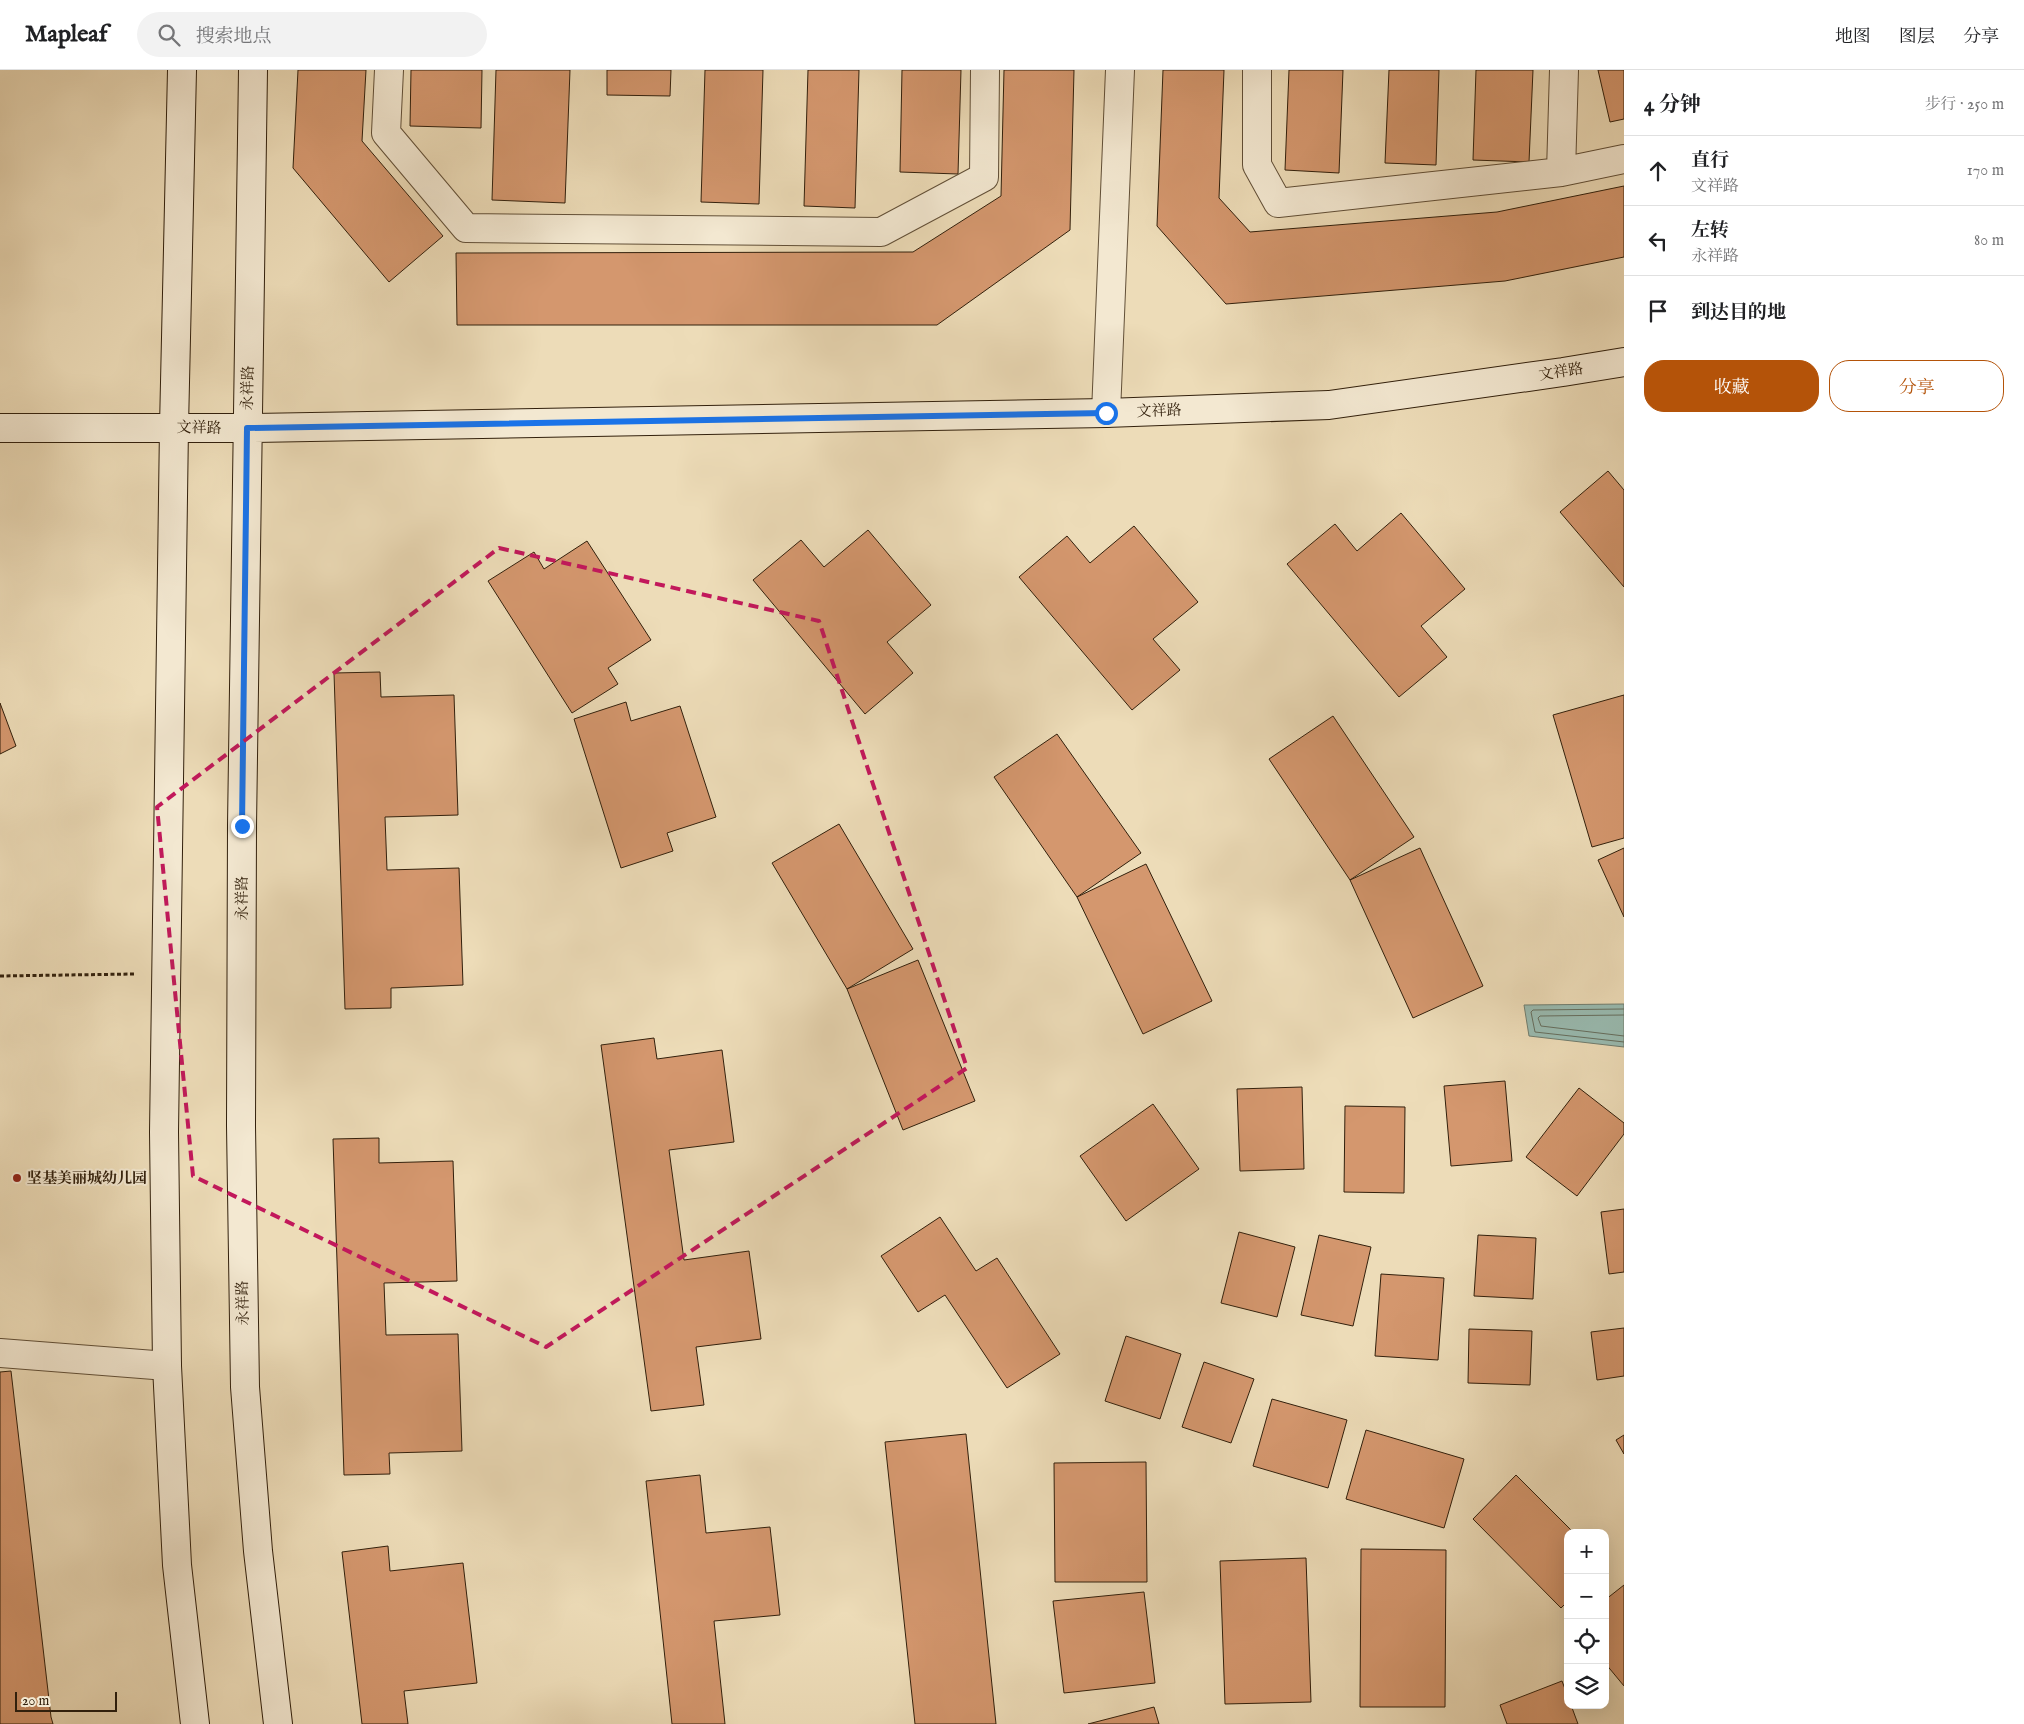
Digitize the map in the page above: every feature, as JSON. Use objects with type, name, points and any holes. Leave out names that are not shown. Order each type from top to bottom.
[{"type":"street","points":[[182,70],[174,427],[164,1132],[167,1366],[177,1565],[194,1724]]},
{"type":"street","name":"永祥路","points":[[252,70],[240,1126],[245,1387],[258,1551],[278,1724]]},
{"type":"street","points":[[389,70],[386,133],[466,228],[881,232],[984,177],[985,70]]},
{"type":"street","points":[[1106,413],[1120,70]]},
{"type":"street","points":[[1256,70],[1257,165],[1278,203],[1560,172],[1624,159]]},
{"type":"street","points":[[1560,172],[1564,70]]},
{"type":"street","name":"文祥路","points":[[0,428],[247,428],[1106,413],[1329,405],[1624,362]]},
{"type":"street","points":[[0,1353],[167,1366]]},
{"type":"path","points":[[0,976],[165,974]]},
{"type":"highlighted area","points":[[499,548],[819,621],[967,1068],[546,1347],[193,1176],[157,807]]},
{"type":"water","points":[[1624,1004],[1624,1047],[1529,1036],[1524,1005]]},
{"type":"building","points":[[298,70],[366,70],[362,141],[443,236],[389,282],[293,168]]},
{"type":"building","points":[[411,70],[482,70],[481,128],[410,126]]},
{"type":"building","points":[[496,70],[570,70],[565,203],[492,200]]},
{"type":"building","points":[[607,70],[671,70],[670,96],[607,95]]},
{"type":"building","points":[[705,70],[763,70],[759,204],[701,202]]},
{"type":"building","points":[[808,70],[859,70],[855,208],[804,206]]},
{"type":"building","points":[[902,70],[961,70],[958,174],[900,172]]},
{"type":"building","points":[[1004,70],[1074,70],[1070,230],[937,325],[457,325],[456,253],[913,252],[1001,196]]},
{"type":"building","points":[[1163,70],[1224,70],[1219,198],[1250,232],[1497,212],[1624,186],[1624,257],[1505,281],[1226,304],[1157,226]]},
{"type":"building","points":[[1289,70],[1343,70],[1339,173],[1285,170]]},
{"type":"building","points":[[1389,70],[1439,70],[1436,165],[1385,163]]},
{"type":"building","points":[[1476,70],[1533,70],[1529,162],[1473,160]]},
{"type":"building","points":[[1598,70],[1624,70],[1624,119],[1610,122]]},
{"type":"building","points":[[1608,471],[1624,490],[1624,587],[1560,512]]},
{"type":"building","points":[[1401,513],[1465,589],[1421,626],[1447,657],[1399,697],[1287,564],[1335,524],[1357,551]]},
{"type":"building","points":[[1134,526],[1198,602],[1153,639],[1180,670],[1132,710],[1019,577],[1067,536],[1090,563]]},
{"type":"building","points":[[868,530],[931,605],[887,642],[913,673],[865,714],[753,580],[801,540],[824,567]]},
{"type":"building","points":[[587,541],[651,640],[608,668],[618,684],[572,713],[488,581],[534,552],[544,569]]},
{"type":"building","points":[[380,672],[381,697],[454,695],[458,815],[385,817],[387,870],[459,868],[463,985],[391,988],[391,1008],[345,1009],[334,673]]},
{"type":"building","points":[[1624,695],[1624,838],[1592,847],[1553,715]]},
{"type":"building","points":[[626,702],[631,721],[680,706],[716,817],[667,833],[673,851],[621,868],[574,719]]},
{"type":"building","points":[[0,703],[16,746],[0,754]]},
{"type":"building","points":[[1333,716],[1414,837],[1350,880],[1269,759]]},
{"type":"building","points":[[1057,734],[1141,853],[1077,897],[994,777]]},
{"type":"building","points":[[839,824],[913,949],[847,989],[772,863]]},
{"type":"building","points":[[1420,848],[1483,986],[1413,1018],[1350,880]]},
{"type":"building","points":[[1624,848],[1624,917],[1598,860]]},
{"type":"building","points":[[1146,864],[1212,1001],[1143,1034],[1077,897]]},
{"type":"building","points":[[918,960],[975,1101],[903,1130],[847,989]]},
{"type":"building","points":[[654,1038],[657,1059],[722,1050],[734,1142],[669,1150],[684,1260],[749,1251],[761,1339],[696,1347],[704,1405],[651,1411],[601,1045]]},
{"type":"building","points":[[1505,1081],[1512,1161],[1451,1166],[1444,1086]]},
{"type":"building","points":[[1302,1087],[1304,1169],[1240,1171],[1237,1089]]},
{"type":"building","points":[[1579,1088],[1624,1123],[1624,1134],[1577,1196],[1526,1157]]},
{"type":"building","points":[[1153,1104],[1199,1169],[1126,1221],[1080,1156]]},
{"type":"building","points":[[1345,1106],[1405,1107],[1404,1193],[1344,1192]]},
{"type":"building","points":[[379,1138],[379,1163],[453,1161],[457,1281],[384,1283],[386,1335],[458,1334],[462,1451],[389,1453],[390,1474],[344,1475],[333,1139]]},
{"type":"building","points":[[1624,1209],[1624,1272],[1609,1274],[1601,1212]]},
{"type":"building","points":[[940,1217],[976,1271],[997,1258],[1060,1354],[1007,1388],[945,1295],[918,1312],[881,1256]]},
{"type":"building","points":[[1239,1232],[1295,1247],[1277,1317],[1221,1303]]},
{"type":"building","points":[[1319,1235],[1371,1247],[1353,1326],[1301,1315]]},
{"type":"building","points":[[1478,1235],[1536,1238],[1533,1299],[1474,1296]]},
{"type":"building","points":[[1381,1274],[1444,1278],[1438,1360],[1375,1356]]},
{"type":"building","points":[[1624,1328],[1624,1376],[1597,1380],[1591,1332]]},
{"type":"building","points":[[1469,1329],[1532,1331],[1530,1385],[1468,1383]]},
{"type":"building","points":[[1126,1336],[1181,1354],[1160,1419],[1105,1401]]},
{"type":"building","points":[[1204,1362],[1254,1379],[1231,1443],[1182,1427]]},
{"type":"building","points":[[11,1371],[53,1724],[0,1724],[0,1372]]},
{"type":"building","points":[[1272,1399],[1347,1420],[1328,1488],[1253,1466]]},
{"type":"building","points":[[1366,1430],[1464,1459],[1444,1528],[1346,1499]]},
{"type":"building","points":[[966,1434],[996,1724],[915,1724],[885,1442]]},
{"type":"building","points":[[1624,1435],[1624,1454],[1616,1440]]},
{"type":"building","points":[[1146,1462],[1147,1582],[1055,1582],[1054,1463]]},
{"type":"building","points":[[700,1475],[706,1533],[770,1527],[780,1615],[714,1621],[725,1724],[672,1724],[646,1481]]},
{"type":"building","points":[[1516,1475],[1570,1529],[1564,1529],[1564,1605],[1561,1608],[1473,1519]]},
{"type":"building","points":[[388,1546],[390,1571],[463,1563],[477,1683],[404,1691],[408,1724],[362,1724],[342,1552]]},
{"type":"building","points":[[1361,1549],[1446,1550],[1445,1707],[1360,1707]]},
{"type":"building","points":[[1306,1558],[1311,1702],[1225,1704],[1220,1561]]},
{"type":"building","points":[[1624,1585],[1624,1686],[1609,1668],[1609,1597]]},
{"type":"building","points":[[1144,1592],[1155,1683],[1064,1693],[1053,1601]]},
{"type":"building","points":[[1562,1681],[1564,1686],[1564,1709],[1572,1709],[1578,1724],[1507,1724],[1500,1705]]},
{"type":"building","points":[[1154,1707],[1159,1724],[1088,1724]]},
{"type":"place","name":"坚基美丽城幼儿园","points":[[17,1178]]},
{"type":"route","points":[[242,826],[247,428],[1106,413]]}]
